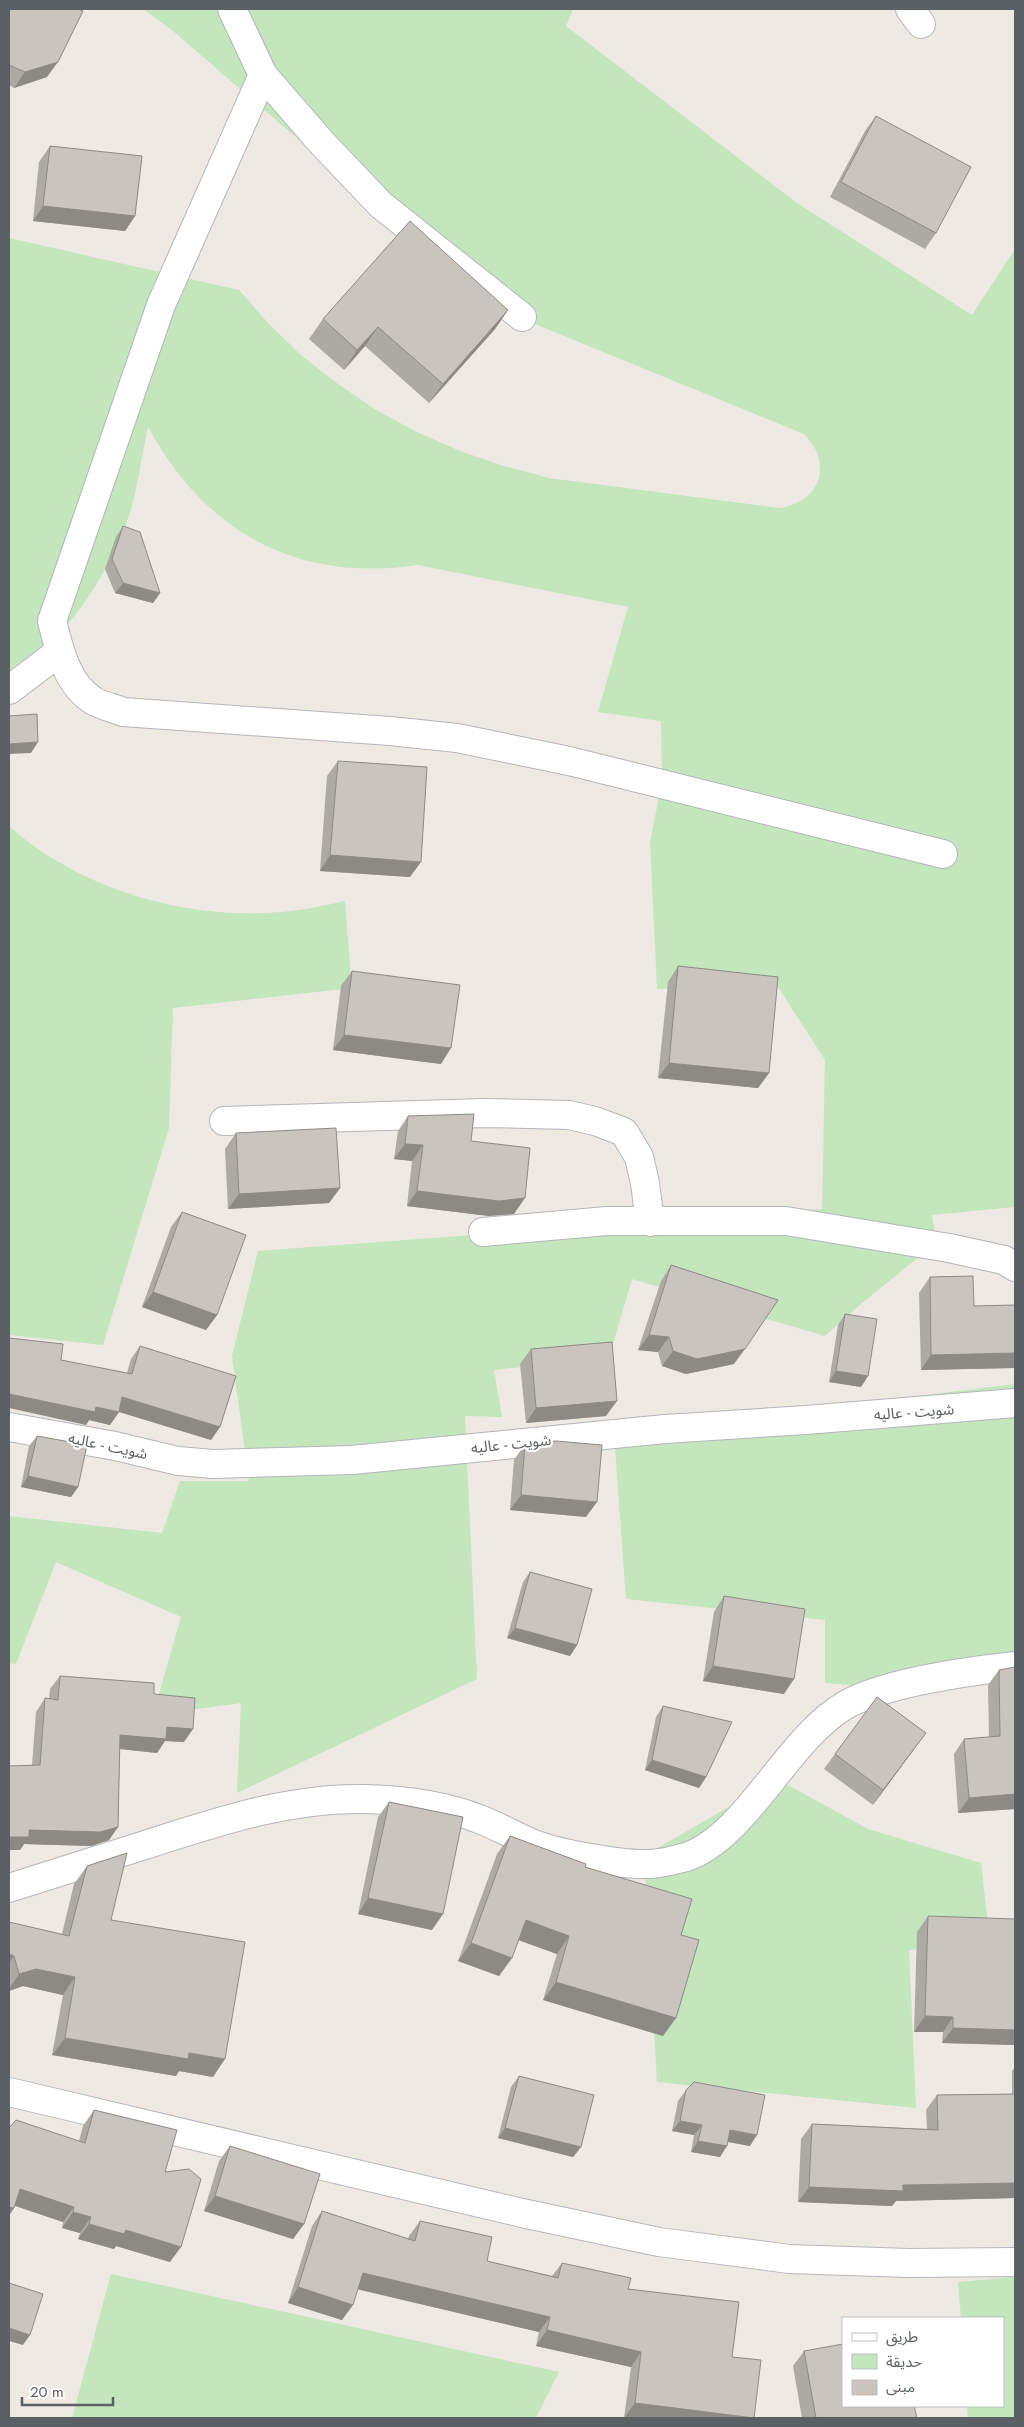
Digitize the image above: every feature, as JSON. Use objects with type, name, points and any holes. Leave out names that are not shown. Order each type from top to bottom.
[{"type":"street","points":[[232,9],[263,75],[320,142],[381,206],[522,317]]},
{"type":"street","points":[[263,75],[161,305],[52,621],[59,652],[75,684],[94,700],[123,712],[390,731],[458,738],[570,761],[943,854]]},
{"type":"street","points":[[9,690],[59,652]]},
{"type":"street","points":[[224,1120],[484,1113],[569,1115],[586,1119],[624,1132],[639,1158],[645,1183],[650,1222]]},
{"type":"street","points":[[483,1232],[607,1221],[786,1221],[949,1248],[1004,1260],[1015,1267]]},
{"type":"street","name":"شويت - عاليه","points":[[9,1427],[115,1446],[178,1461],[213,1464],[352,1460],[665,1429],[825,1419],[1015,1403]]},
{"type":"street","points":[[9,1888],[208,1824],[270,1809],[320,1800],[366,1799],[426,1804],[478,1818],[537,1845],[601,1859],[649,1864],[688,1856],[718,1839],[752,1803],[781,1766],[816,1730],[843,1706],[877,1691],[1015,1666]]},
{"type":"street","points":[[9,2092],[395,2181],[522,2213],[659,2242],[789,2259],[909,2264],[1015,2262]]},
{"type":"green space","points":[[143,9],[573,9],[566,26],[797,203],[972,315],[1015,249],[1015,1207],[932,1215],[936,1243],[862,1303],[825,1336],[632,1279],[609,1358],[494,1370],[502,1417],[465,1416],[477,1679],[237,1793],[241,1703],[153,1715],[181,1617],[56,1562],[16,1664],[9,1663],[9,1516],[162,1533],[180,1481],[249,1481],[232,1356],[258,1251],[822,1209],[825,1060],[778,987],[657,989],[650,842],[662,782],[661,721],[598,712],[628,607],[418,565],[374,569],[333,566],[295,557],[259,542],[227,522],[198,496],[171,464],[148,427],[132,506],[118,545],[108,564],[86,600],[60,634],[37,658],[9,682],[9,238],[239,290],[269,324],[302,356],[376,410],[417,432],[460,451],[504,466],[549,478],[780,508],[805,498],[813,490],[818,480],[820,469],[813,445],[804,434],[491,306],[173,31]]},
{"type":"green space","points":[[9,826],[65,866],[129,894],[163,903],[197,910],[266,913],[306,909],[345,901],[352,988],[173,1008],[169,1128],[103,1345],[9,1335]]},
{"type":"green space","points":[[1015,1384],[1015,1670],[891,1688],[825,1683],[825,1620],[626,1599],[614,1434]]},
{"type":"green space","points":[[777,1779],[868,1829],[981,1863],[988,1923],[909,1951],[916,2108],[657,2082],[644,1856]]},
{"type":"green space","points":[[111,2274],[559,2372],[536,2418],[72,2418]]},
{"type":"green space","points":[[1015,2277],[1015,2418],[968,2418],[967,2407],[1004,2407],[1004,2317],[961,2317],[958,2282]]},
{"type":"building","points":[[9,9],[78,9],[83,11],[58,62],[25,72],[9,65]]},
{"type":"building","points":[[876,116],[971,167],[936,233],[841,182]]},
{"type":"building","points":[[50,146],[142,156],[135,216],[43,206]]},
{"type":"building","points":[[410,221],[508,310],[443,384],[378,327],[357,350],[323,319]]},
{"type":"building","points":[[123,526],[140,532],[160,593],[123,583],[112,559]]},
{"type":"building","points":[[37,714],[38,742],[9,744],[9,716]]},
{"type":"building","points":[[338,761],[427,767],[421,862],[330,855]]},
{"type":"building","points":[[678,966],[778,977],[769,1073],[669,1063]]},
{"type":"building","points":[[352,971],[460,985],[451,1048],[344,1035]]},
{"type":"building","points":[[474,1114],[471,1141],[530,1148],[525,1198],[499,1201],[417,1191],[423,1145],[405,1144],[408,1116]]},
{"type":"building","points":[[336,1128],[340,1188],[239,1194],[236,1133]]},
{"type":"building","points":[[182,1212],[246,1235],[217,1315],[153,1292]]},
{"type":"building","points":[[671,1265],[778,1300],[745,1349],[697,1359],[673,1351],[669,1337],[649,1335]]},
{"type":"building","points":[[973,1276],[974,1306],[1015,1305],[1015,1353],[931,1355],[930,1277]]},
{"type":"building","points":[[845,1314],[877,1319],[868,1376],[836,1371]]},
{"type":"building","points":[[9,1338],[63,1344],[61,1360],[132,1374],[140,1346],[236,1376],[220,1427],[122,1397],[119,1412],[96,1407],[95,1412],[9,1394]]},
{"type":"building","points":[[612,1342],[617,1401],[536,1408],[531,1349]]},
{"type":"building","points":[[37,1436],[87,1445],[78,1487],[28,1476]]},
{"type":"building","points":[[556,1441],[602,1445],[597,1502],[521,1495],[525,1444]]},
{"type":"building","points":[[530,1572],[592,1589],[577,1645],[515,1628]]},
{"type":"building","points":[[724,1596],[805,1609],[794,1679],[713,1666]]},
{"type":"building","points":[[1015,1667],[1015,1794],[969,1798],[964,1739],[1000,1736],[999,1670]]},
{"type":"building","points":[[60,1676],[154,1683],[154,1694],[195,1698],[193,1729],[167,1727],[166,1739],[120,1735],[118,1827],[100,1832],[29,1830],[29,1837],[9,1837],[9,1766],[40,1765],[45,1698],[58,1700]]},
{"type":"building","points":[[877,1697],[926,1733],[883,1790],[835,1754]]},
{"type":"building","points":[[663,1706],[732,1722],[706,1777],[652,1760]]},
{"type":"building","points":[[389,1802],[463,1817],[443,1914],[368,1898]]},
{"type":"building","points":[[510,1836],[586,1864],[585,1867],[692,1899],[681,1935],[699,1940],[676,2018],[556,1982],[569,1936],[526,1920],[512,1958],[471,1943]]},
{"type":"building","points":[[127,1853],[111,1920],[245,1942],[225,2059],[189,2053],[188,2059],[65,2038],[75,1977],[36,1969],[19,1974],[14,1956],[9,1954],[9,1922],[69,1936],[87,1866]]},
{"type":"building","points":[[928,1916],[1015,1919],[1015,2030],[953,2028],[953,2017],[925,2016]]},
{"type":"building","points":[[519,2076],[594,2095],[581,2147],[505,2128]]},
{"type":"building","points":[[694,2082],[765,2095],[757,2135],[730,2130],[727,2146],[698,2141],[702,2125],[680,2121],[686,2090]]},
{"type":"building","points":[[1015,2094],[1015,2183],[903,2185],[903,2191],[809,2187],[812,2124],[938,2130],[937,2095]]},
{"type":"building","points":[[94,2110],[177,2130],[165,2172],[189,2169],[201,2179],[181,2247],[126,2230],[124,2234],[89,2224],[91,2217],[73,2212],[74,2207],[20,2189],[14,2208],[9,2207],[9,2128],[16,2120],[85,2143]]},
{"type":"building","points":[[230,2146],[320,2174],[304,2224],[215,2196]]},
{"type":"building","points":[[322,2211],[415,2241],[420,2221],[492,2237],[487,2261],[558,2278],[562,2263],[631,2278],[628,2289],[739,2302],[732,2357],[761,2360],[754,2418],[635,2403],[641,2352],[547,2330],[550,2317],[363,2273],[353,2305],[298,2287]]},
{"type":"building","points":[[9,2283],[43,2294],[30,2335],[9,2328]]},
{"type":"building","points":[[842,2344],[842,2407],[914,2407],[917,2418],[816,2418],[804,2351]]}]
